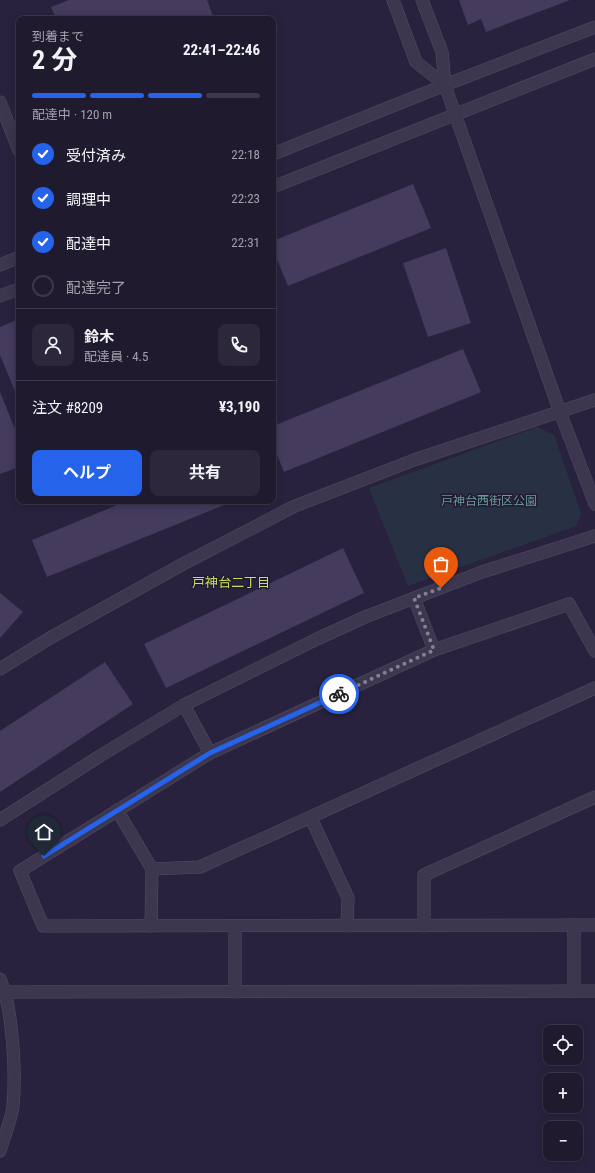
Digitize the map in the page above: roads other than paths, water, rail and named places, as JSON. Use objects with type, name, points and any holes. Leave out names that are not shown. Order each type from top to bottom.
[{"type":"street","points":[[393,0],[416,62],[445,85]]},
{"type":"street","points":[[422,0],[442,52],[445,85],[560,412],[595,504]]},
{"type":"street","points":[[276,153],[445,85],[595,28]]},
{"type":"street","points":[[276,186],[595,59]]},
{"type":"street","points":[[0,102],[16,143]]},
{"type":"street","points":[[0,265],[16,258]]},
{"type":"street","points":[[0,296],[16,290]]},
{"type":"street","points":[[0,669],[50,638],[162,576],[295,506],[414,460],[595,400]]},
{"type":"street","points":[[0,820],[100,756],[184,706],[317,639],[365,617],[482,572],[595,536]]},
{"type":"street","points":[[414,598],[434,650]]},
{"type":"street","points":[[595,651],[569,604],[434,650],[210,753],[20,871],[43,926],[595,926]]},
{"type":"street","points":[[152,869],[200,868],[595,688]]},
{"type":"street","points":[[184,706],[210,753]]},
{"type":"street","points":[[424,926],[424,875],[595,797]]},
{"type":"street","points":[[117,810],[152,869],[151,926]]},
{"type":"street","points":[[311,818],[348,898],[347,926]]},
{"type":"street","points":[[236,926],[236,992]]},
{"type":"street","points":[[574,926],[574,991]]},
{"type":"street","points":[[0,979],[4,992],[14,1050],[13,1107],[0,1151]]},
{"type":"street","points":[[4,992],[595,991]]},
{"type":"district","name":"戸神台二丁目","points":[[231,582]]},
{"type":"park label","name":"戸神台西街区公園","points":[[489,501]]}]
